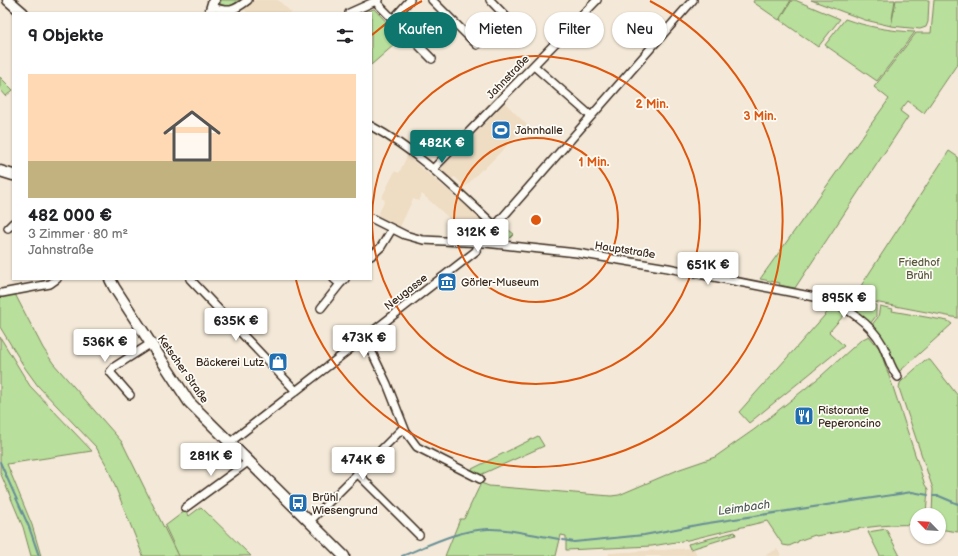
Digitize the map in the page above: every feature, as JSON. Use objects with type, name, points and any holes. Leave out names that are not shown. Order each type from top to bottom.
[{"type":"main road","points":[[8,0],[22,12]]},
{"type":"main road","points":[[0,171],[12,175]]},
{"type":"main road","name":"Ketscher Straße","points":[[110,280],[150,344],[189,402],[344,556]]},
{"type":"street","points":[[212,7],[226,11],[232,10],[248,0]]},
{"type":"street","points":[[399,12],[410,0]]},
{"type":"street","points":[[432,0],[465,33]]},
{"type":"street","points":[[490,0],[502,12]]},
{"type":"street","name":"Jahnstraße","points":[[433,170],[597,0]]},
{"type":"street","name":"Neugasse","points":[[229,443],[476,251],[495,226],[693,0]]},
{"type":"street","points":[[352,12],[377,1],[386,12]]},
{"type":"street","points":[[421,48],[432,59]]},
{"type":"street","points":[[534,66],[591,116]]},
{"type":"street","points":[[372,126],[387,134],[404,146],[495,226]]},
{"type":"street","name":"Hauptstraße","points":[[372,219],[413,238],[424,240],[482,243],[602,257],[668,268],[825,299],[844,307],[869,328],[882,343],[898,377]]},
{"type":"street","points":[[372,255],[381,247],[392,229]]},
{"type":"street","points":[[2,293],[50,284],[55,280]]},
{"type":"street","points":[[191,280],[296,391]]},
{"type":"street","points":[[321,308],[340,280]]},
{"type":"street","points":[[365,338],[381,371],[406,432],[417,448],[480,478]]},
{"type":"street","points":[[130,396],[110,372],[114,367],[150,344]]},
{"type":"street","points":[[309,522],[404,427]]},
{"type":"street","points":[[185,508],[248,462]]},
{"type":"street","points":[[357,473],[419,535]]},
{"type":"shaded area","points":[[251,0],[278,0],[291,12],[246,12],[243,8]]},
{"type":"shaded area","points":[[505,103],[527,125],[465,187],[455,177],[451,179],[441,169]]},
{"type":"shaded area","points":[[407,156],[483,220],[472,233],[470,232],[468,235],[422,194],[419,201],[413,199],[400,227],[378,215],[385,200],[381,198],[395,171],[399,173]]},
{"type":"shaded area","points":[[694,548],[697,556],[608,556],[609,553]]},
{"type":"shaded area","points":[[777,549],[781,555],[763,556]]},
{"type":"green space","points":[[221,0],[240,0],[229,7],[220,4]]},
{"type":"green space","points":[[754,0],[791,0],[779,20],[753,2]]},
{"type":"green space","points":[[792,0],[840,19],[818,47],[780,20]]},
{"type":"green space","points":[[811,0],[895,0],[891,26],[865,20]]},
{"type":"green space","points":[[896,0],[929,0],[928,22],[926,27],[920,29],[891,26]]},
{"type":"green space","points":[[934,0],[958,0],[958,63],[924,113],[908,101],[900,111],[908,117],[795,288],[760,279],[889,99],[874,87],[916,33],[931,33]]},
{"type":"green space","points":[[374,9],[384,19],[384,48],[391,48],[372,64],[372,12],[366,12]]},
{"type":"green space","points":[[845,19],[879,28],[915,32],[877,81],[825,45]]},
{"type":"green space","points":[[0,77],[12,89],[12,91],[6,96],[0,89]]},
{"type":"green space","name":"Friedhof Brühl","points":[[949,151],[958,157],[958,318],[853,298]]},
{"type":"green space","points":[[502,225],[514,234],[508,240],[500,239],[497,235],[498,229]]},
{"type":"green space","points":[[15,294],[43,348],[53,363],[122,442],[178,556],[143,556],[107,466],[96,447],[38,386],[0,327],[0,298]]},
{"type":"green space","points":[[825,295],[860,301],[858,309],[855,312],[825,297]]},
{"type":"green space","points":[[861,302],[876,305],[876,316],[870,324],[856,313],[859,310]]},
{"type":"green space","points":[[833,306],[845,314],[829,332],[844,346],[749,423],[739,412]]},
{"type":"green space","points":[[880,306],[893,309],[892,311],[948,321],[952,324],[900,371],[895,369],[885,342],[871,326],[878,317]]},
{"type":"green space","points":[[869,336],[879,348],[925,485],[928,489],[927,508],[910,508],[910,525],[879,526],[815,535],[789,546],[783,545],[767,521],[688,540],[652,546],[566,550],[566,536],[561,535],[556,556],[445,556],[460,519],[464,519],[481,483],[489,486],[611,496],[619,495],[680,469],[715,457],[755,429],[821,376],[861,340]]},
{"type":"green space","points":[[0,337],[30,386],[92,451],[7,464],[32,525],[41,556],[31,556],[23,527],[0,472]]},
{"type":"green space","points":[[925,360],[930,360],[958,396],[958,532],[946,530],[946,508],[932,508],[933,489],[899,388],[900,383]]},
{"type":"green space","points":[[538,436],[544,446],[480,475],[470,470]]},
{"type":"green space","points":[[201,507],[251,556],[179,556],[165,526],[185,511],[189,516]]},
{"type":"green space","points":[[886,529],[900,556],[880,556],[868,532]]},
{"type":"green space","points":[[735,532],[736,535],[694,548],[690,549],[688,544]]},
{"type":"waterway","points":[[0,462],[29,527],[39,556]]},
{"type":"waterway","name":"Leimbach","points":[[563,540],[574,542],[644,535],[702,524],[912,492],[928,495]]},
{"type":"waterway","name":"Leimbach","points":[[933,496],[939,496],[958,504]]},
{"type":"waterway","name":"Leimbach","points":[[402,556],[455,535],[477,530],[496,529],[523,532],[559,539]]},
{"type":"place","name":"Jahnhalle","points":[[501,130]]},
{"type":"place","name":"Görler-Museum","points":[[447,282]]},
{"type":"place","name":"Bäckerei Lutz","points":[[278,362]]},
{"type":"place","name":"Ristorante Peperoncino","points":[[804,416]]},
{"type":"place","name":"Brühl Wiesengrund","points":[[298,503]]}]
